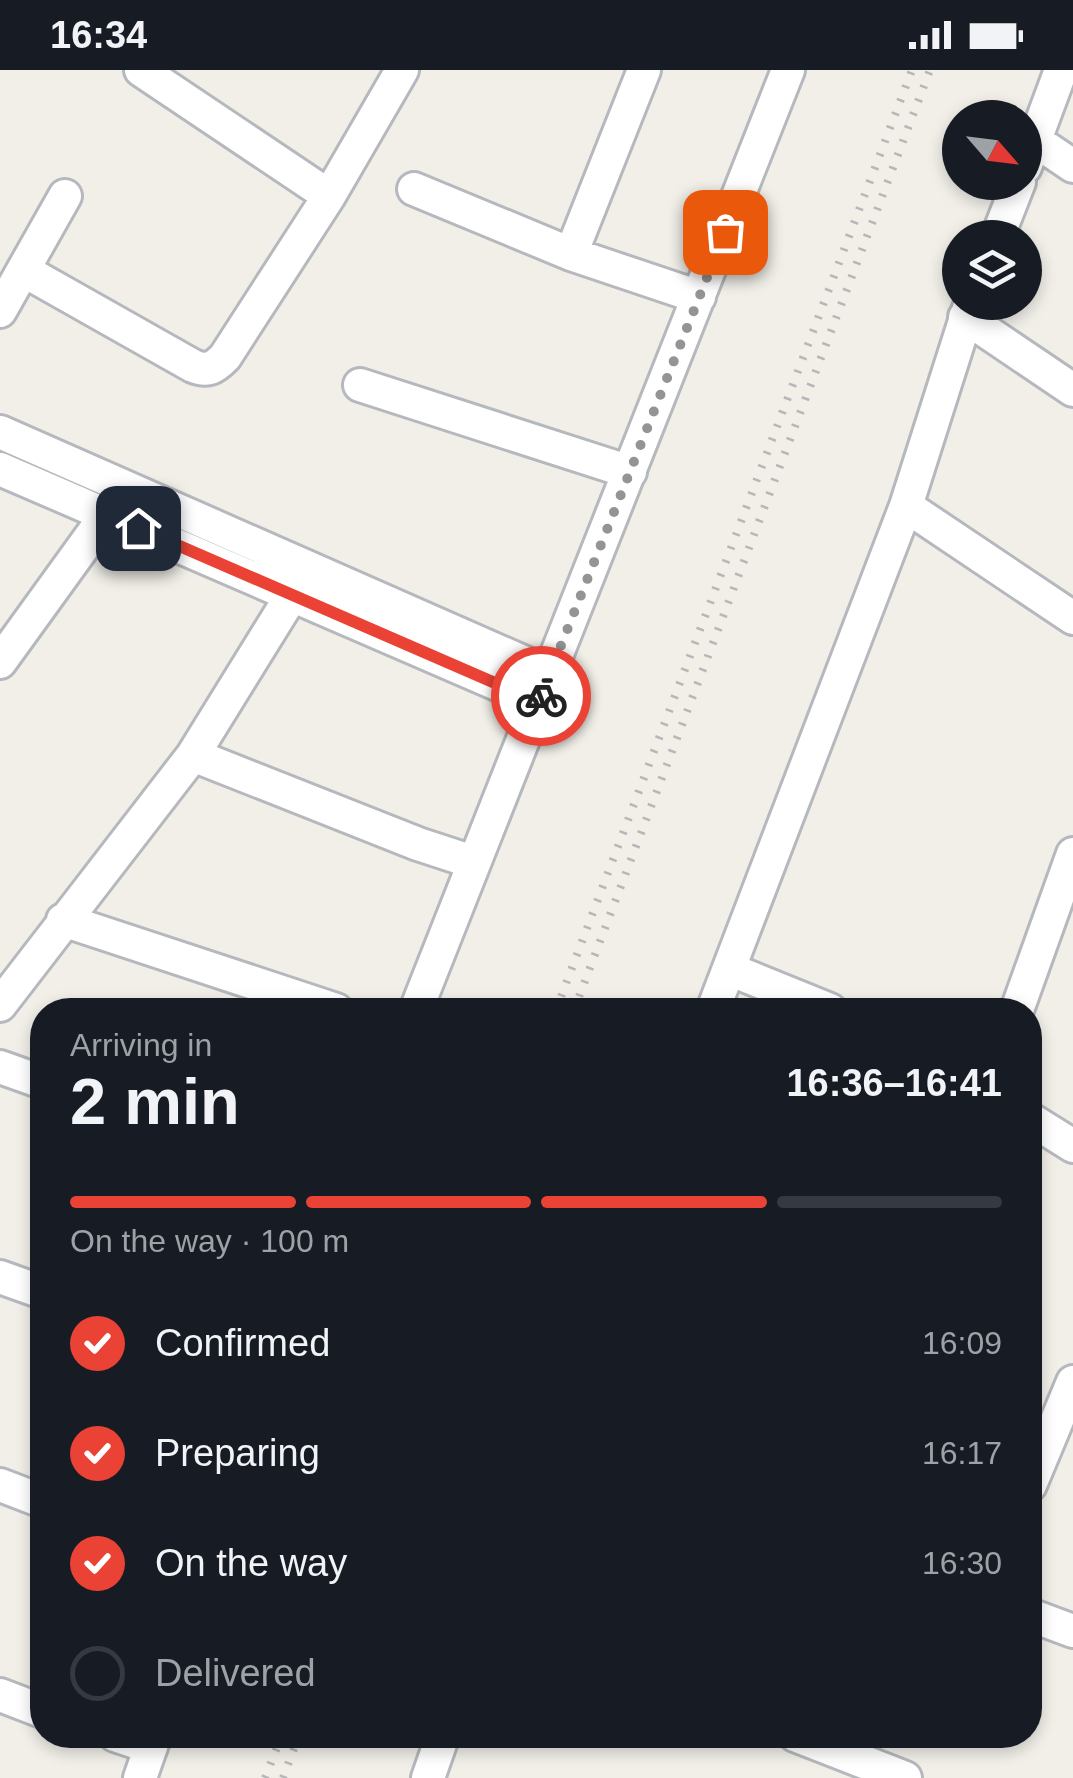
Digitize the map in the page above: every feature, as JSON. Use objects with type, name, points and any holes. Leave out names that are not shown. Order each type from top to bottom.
[{"type":"street","points":[[141,70],[330,196]]},
{"type":"street","points":[[23,270],[193,366],[202,370],[214,368],[330,196],[402,70]]},
{"type":"street","points":[[571,254],[644,70]]},
{"type":"street","points":[[421,998],[788,70]]},
{"type":"street","points":[[1042,122],[1062,70]]},
{"type":"street","points":[[1042,157],[1073,166]]},
{"type":"street","points":[[414,189],[571,254],[699,296]]},
{"type":"street","points":[[0,311],[65,196]]},
{"type":"street","points":[[718,998],[906,506],[965,320]]},
{"type":"street","points":[[981,320],[1073,390]]},
{"type":"street","points":[[360,385],[630,472]]},
{"type":"street","points":[[0,432],[545,688]]},
{"type":"street","points":[[0,469],[292,596],[545,688]]},
{"type":"street","points":[[906,506],[1073,618]]},
{"type":"street","points":[[0,662],[107,514]]},
{"type":"street","points":[[0,1005],[193,755],[292,596]]},
{"type":"street","points":[[193,755],[473,862]]},
{"type":"street","points":[[1021,998],[1073,854]]},
{"type":"street","points":[[64,920],[300,998]]},
{"type":"street","points":[[729,969],[800,998]]},
{"type":"street","points":[[0,1067],[30,1078]]},
{"type":"street","points":[[1042,1126],[1073,1146]]},
{"type":"street","points":[[0,1276],[30,1287]]},
{"type":"street","points":[[1042,1456],[1073,1382]]},
{"type":"street","points":[[0,1485],[30,1496]]},
{"type":"street","points":[[1042,1619],[1073,1631]]},
{"type":"street","points":[[0,1695],[30,1706]]},
{"type":"street","points":[[428,1778],[438,1748]]},
{"type":"street","points":[[828,1748],[905,1778]]},
{"type":"railway","points":[[561,998],[912,70]]},
{"type":"railway","points":[[579,998],[930,70]]},
{"type":"railway","points":[[265,1778],[277,1748]]},
{"type":"railway","points":[[283,1778],[294,1748]]},
{"type":"way so far","points":[[541,696],[725,232]]},
{"type":"route","points":[[138,528],[539,702],[541,696]]}]
